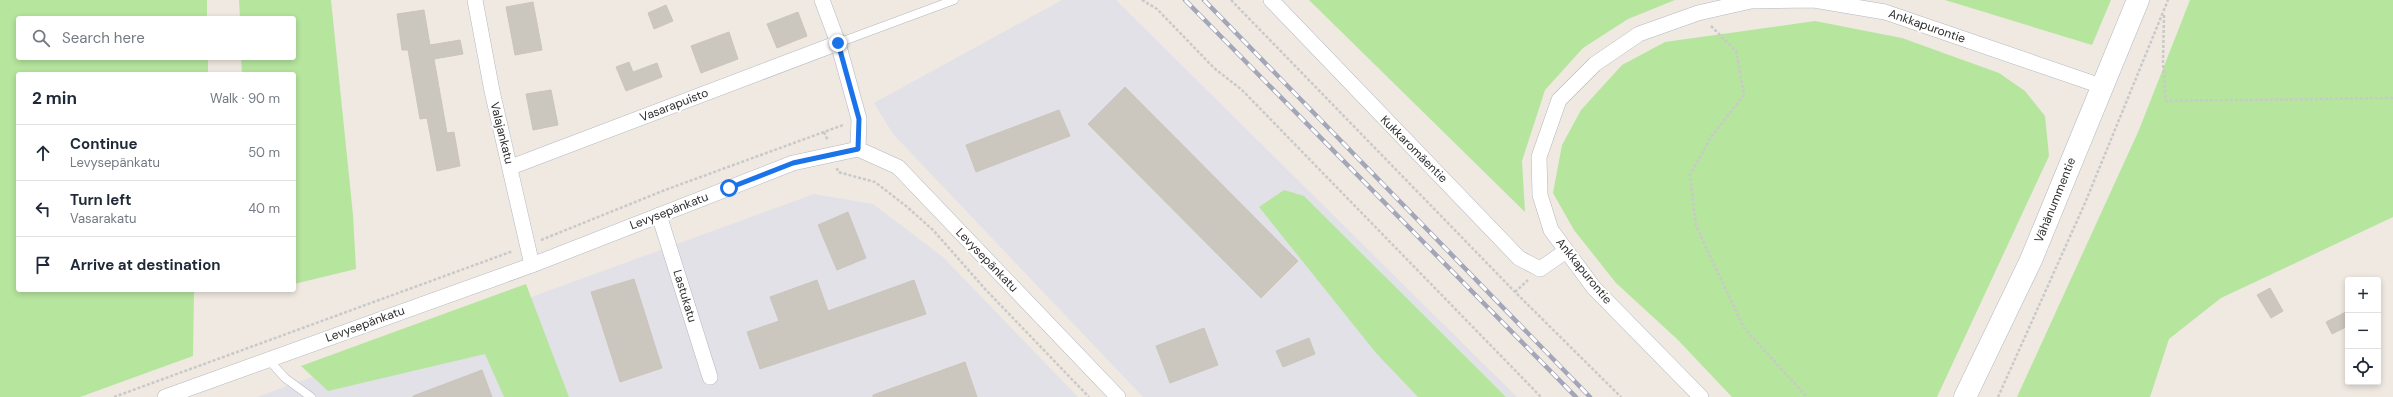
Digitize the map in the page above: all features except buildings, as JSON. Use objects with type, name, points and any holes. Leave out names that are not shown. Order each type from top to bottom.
[{"type":"main road","name":"Vähänummentie","points":[[1965,397],[2031,260],[2101,86],[2138,0]]},
{"type":"street","name":"Valajankatu","points":[[475,0],[492,91],[532,265]]},
{"type":"street","points":[[822,0],[838,43],[859,119],[858,149]]},
{"type":"street","name":"Kukkaromäentie","points":[[1271,0],[1519,258],[1540,269],[1566,251]]},
{"type":"street","name":"Ankkapurontie","points":[[1701,397],[1594,288],[1551,230],[1540,194],[1540,157],[1559,100],[1595,64],[1639,34],[1698,13],[1751,1],[1814,0],[1885,12],[2101,86]]},
{"type":"street","name":"Vasarapuisto","points":[[510,167],[838,43]]},
{"type":"street","name":"Levysepänkatu","points":[[164,397],[532,265],[793,163],[858,149],[898,167],[1118,397]]},
{"type":"street","name":"Lastukatu","points":[[659,215],[710,377]]},
{"type":"lane","points":[[838,43],[954,0]]},
{"type":"lane","points":[[268,359],[285,378],[311,397]]},
{"type":"path","points":[[1142,0],[1157,9],[1214,68],[1242,90],[1541,397]]},
{"type":"path","points":[[1231,0],[1515,292],[1621,397]]},
{"type":"path","points":[[1998,397],[2085,203],[2168,0]]},
{"type":"path","points":[[2164,12],[2163,62],[2166,101],[2393,98]]},
{"type":"path","points":[[1698,13],[1736,51],[1744,95],[1711,137],[1690,175],[1696,226],[1744,328],[1807,397]]},
{"type":"path","points":[[114,397],[527,246],[665,190],[859,119]]},
{"type":"path","points":[[824,132],[833,154],[838,172],[875,182],[906,206],[933,230],[985,289],[1090,397]]},
{"type":"shaded area","points":[[1062,0],[1116,0],[1517,397],[1143,397],[893,134],[874,103]]},
{"type":"shaded area","points":[[814,194],[873,204],[943,257],[1078,397],[257,397]]},
{"type":"green space","points":[[0,0],[207,0],[207,16],[16,16],[16,60],[208,60],[208,72],[16,72],[16,292],[194,292],[193,356],[80,397],[0,397]]},
{"type":"green space","points":[[239,0],[331,0],[353,215],[356,269],[296,284],[296,72],[242,72],[241,60],[296,60],[296,16],[240,16]]},
{"type":"green space","points":[[1309,0],[1675,0],[1628,19],[1583,48],[1545,90],[1522,161],[1525,212]]},
{"type":"green space","points":[[1945,0],[2111,0],[2092,45]]},
{"type":"green space","points":[[2190,0],[2393,0],[2393,217],[2221,298],[2169,339],[2150,397],[2017,397],[2139,130]]},
{"type":"green space","points":[[1815,21],[1902,38],[1999,73],[2025,91],[2045,116],[2049,156],[1937,397],[1732,397],[1677,339],[1616,283],[1574,230],[1553,193],[1562,145],[1581,110],[1622,65],[1665,42]]},
{"type":"green space","points":[[1284,190],[1304,196],[1506,397],[1418,397],[1376,353],[1259,207]]},
{"type":"green space","points":[[526,284],[569,397],[504,397],[485,354],[328,391],[301,366]]},
{"type":"railway","points":[[1185,0],[1576,397]]},
{"type":"railway","points":[[1204,0],[1590,397]]},
{"type":"route","points":[[729,188],[793,163],[858,149],[859,119],[838,43]]}]
